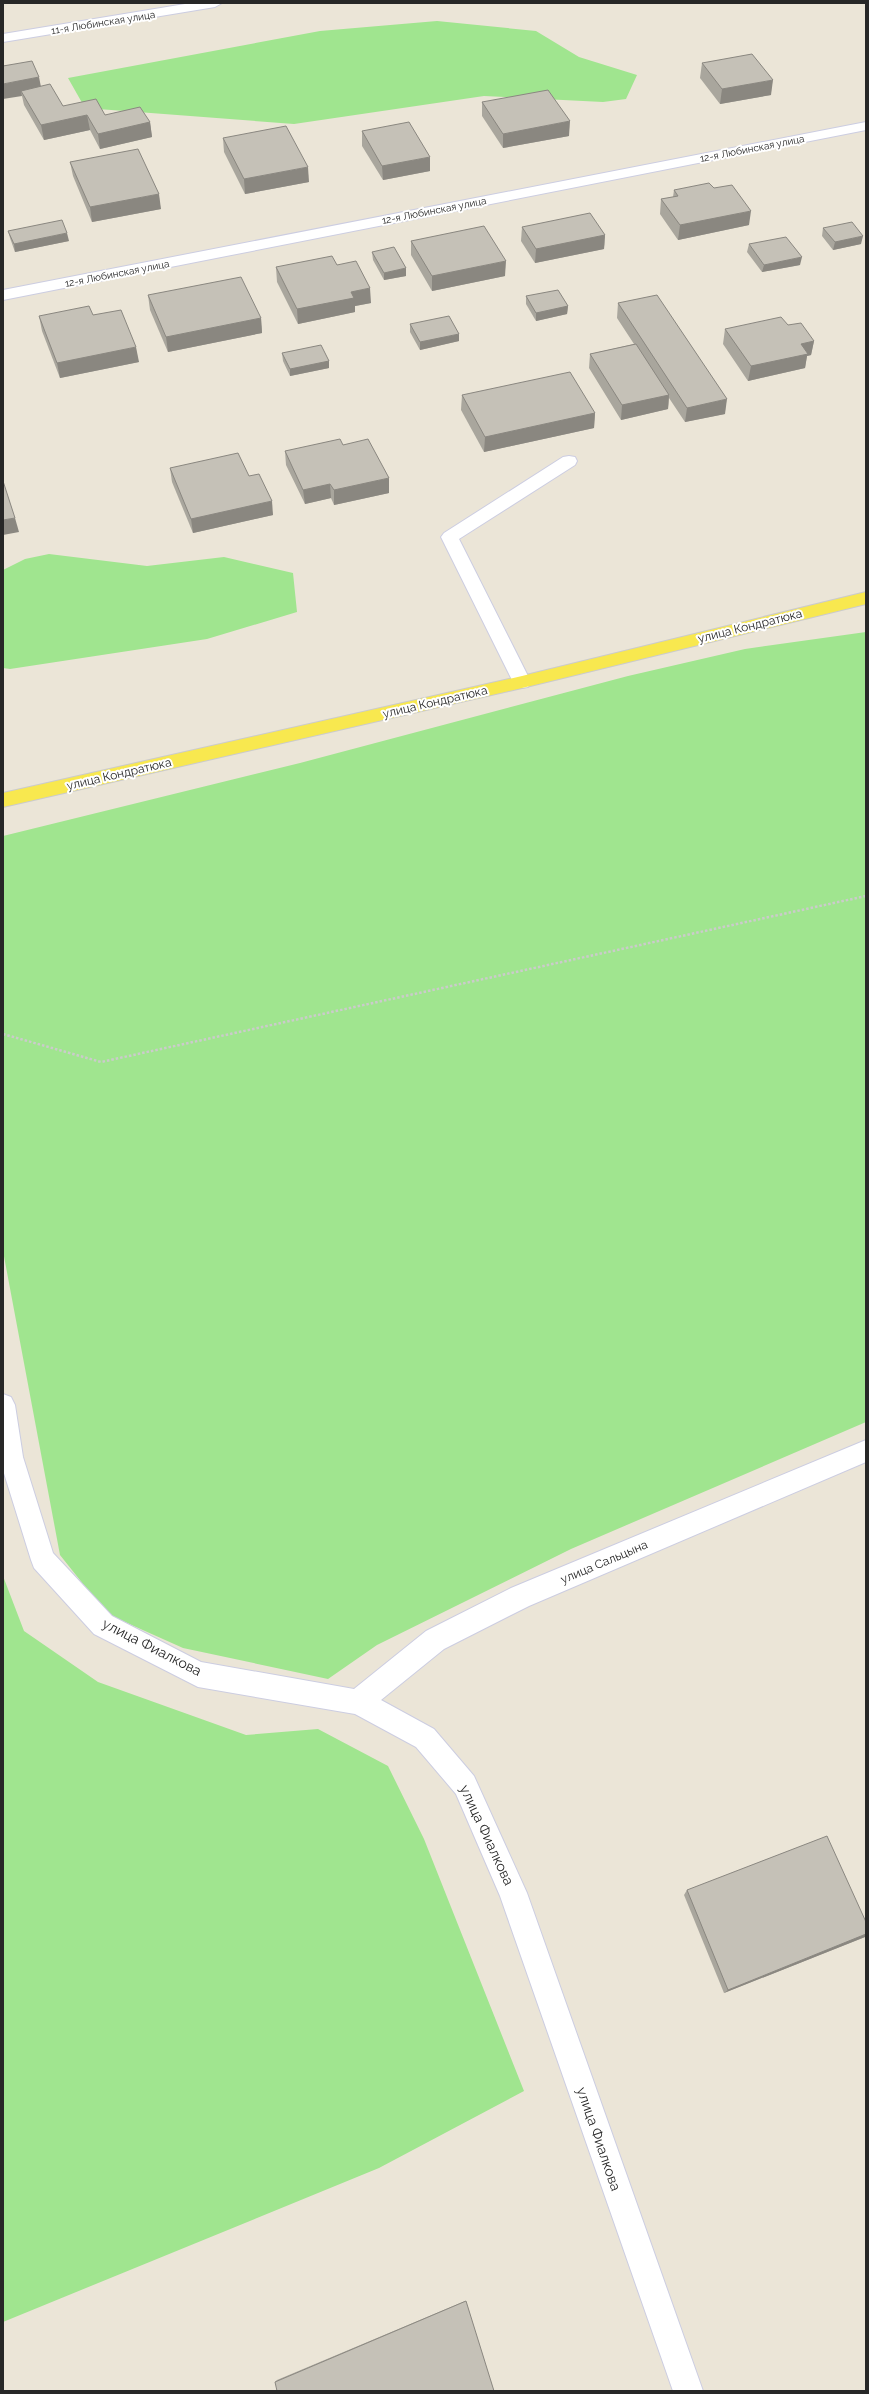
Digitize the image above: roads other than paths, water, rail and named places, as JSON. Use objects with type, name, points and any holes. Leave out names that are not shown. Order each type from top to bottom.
[{"type":"main road","name":"улица Кондратюка","points":[[3,800],[522,682],[866,598]]},
{"type":"street","name":"11-я Любинская улица","points":[[3,38],[209,5]]},
{"type":"street","name":"12-я Любинская улица","points":[[3,295],[866,126]]},
{"type":"street","points":[[522,682],[450,537],[569,461]]},
{"type":"street","name":"улица Фиалкова","points":[[3,1405],[11,1457],[43,1560],[103,1626],[198,1674],[358,1702],[425,1738],[466,1785],[513,1893],[688,2391]]},
{"type":"street","name":"улица Сальцына","points":[[358,1702],[435,1640],[520,1597],[866,1450]]}]
